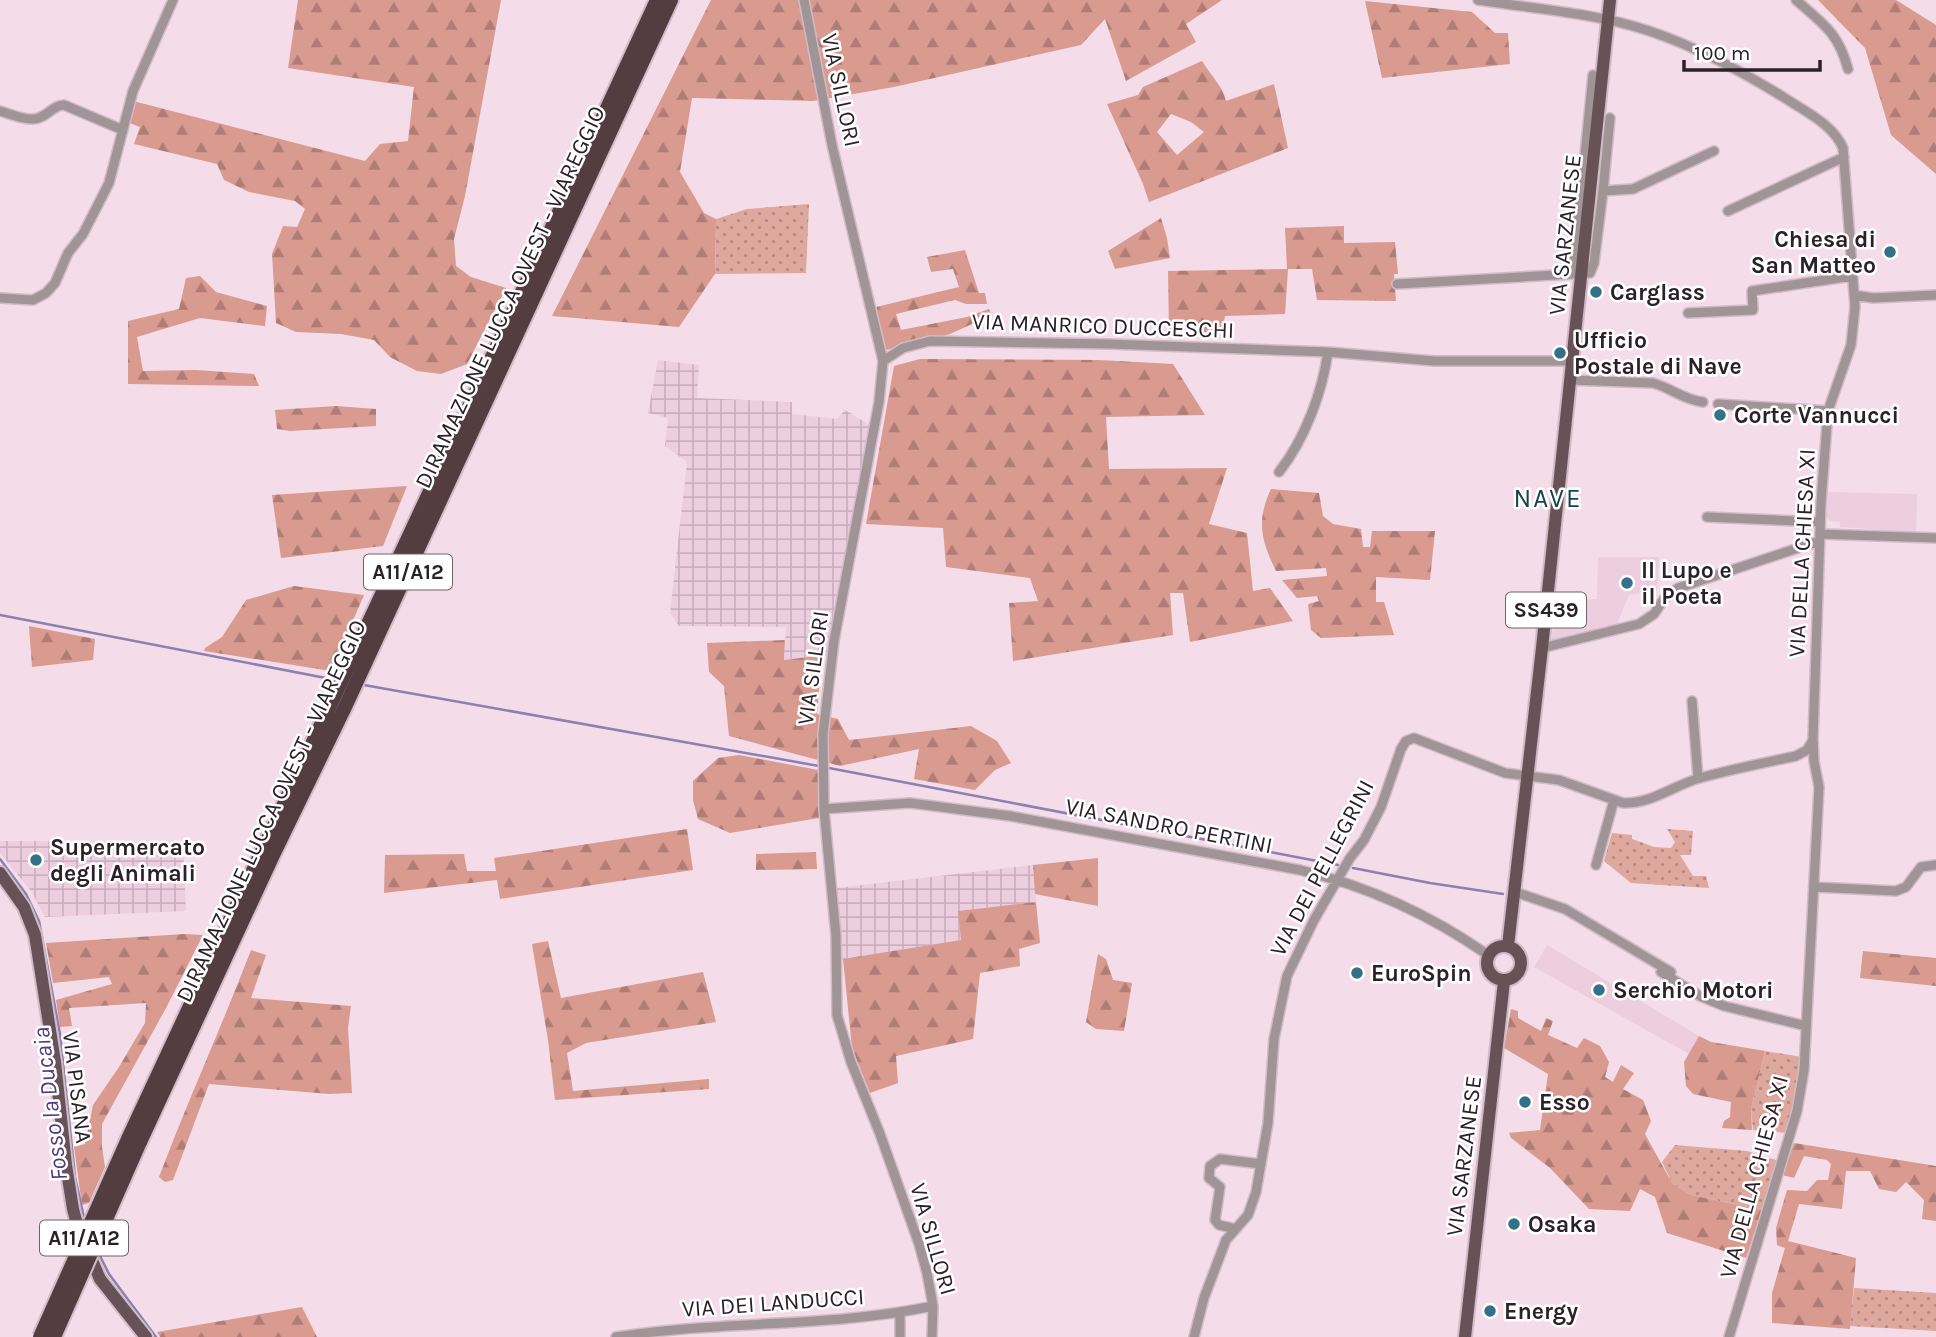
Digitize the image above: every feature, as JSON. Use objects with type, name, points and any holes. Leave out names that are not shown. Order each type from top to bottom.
[{"type":"highway","name":"DIRAMAZIONE LUCCA OVEST - VIAREGGIO","points":[[54,1337],[134,1141],[272,828],[403,554],[657,0]]},
{"type":"highway","name":"DIRAMAZIONE LUCCA OVEST - VIAREGGIO","points":[[40,1337],[351,696],[671,0]]},
{"type":"main road","name":"VIA SARZANESE","points":[[1465,1337],[1504,981],[1519,973],[1522,962],[1517,951],[1508,946],[1570,380],[1577,274],[1610,0]]},
{"type":"main road","name":"VIA PISANA","points":[[0,873],[30,917],[35,936],[55,1062],[66,1165],[78,1228],[100,1279],[146,1337]]},
{"type":"main road","points":[[1504,981],[1489,972],[1488,955],[1496,947],[1508,946]]},
{"type":"street","points":[[0,298],[33,300],[46,293],[55,283],[68,253],[83,234],[109,183],[132,91],[173,0]]},
{"type":"street","name":"VIA SILLORI","points":[[804,0],[832,145],[883,361],[879,402],[834,641],[823,734],[824,809],[836,936],[837,1015],[851,1062],[919,1244],[933,1306],[932,1337]]},
{"type":"street","name":"VIA DELLA CHIESA XI","points":[[1479,0],[1634,26],[1702,52],[1758,82],[1817,119],[1838,136],[1844,157],[1855,307],[1851,345],[1828,411],[1820,522],[1814,739],[1814,761],[1819,787],[1804,1070],[1797,1111],[1729,1337]]},
{"type":"street","points":[[1796,0],[1829,28],[1842,47],[1848,69]]},
{"type":"street","points":[[1577,274],[1593,75]]},
{"type":"street","points":[[0,111],[33,119],[45,115],[58,105],[123,130]]},
{"type":"street","points":[[1397,284],[1590,273],[1593,269],[1610,118]]},
{"type":"street","points":[[1603,191],[1633,189],[1714,151]]},
{"type":"street","points":[[1728,211],[1844,157]]},
{"type":"street","points":[[1688,313],[1753,310],[1752,291],[1852,276]]},
{"type":"street","points":[[1854,295],[1890,298],[1936,295]]},
{"type":"street","name":"VIA MANRICO DUCCESCHI","points":[[883,361],[903,348],[930,341],[1328,352],[1434,361],[1572,360]]},
{"type":"street","points":[[1279,471],[1293,454],[1313,407],[1324,376],[1328,352]]},
{"type":"street","points":[[1570,380],[1653,383],[1665,386],[1691,401],[1703,402]]},
{"type":"street","points":[[1718,404],[1828,411]]},
{"type":"street","points":[[1707,517],[1820,522]]},
{"type":"street","points":[[1542,648],[1639,624],[1654,614],[1664,599],[1678,588],[1819,538],[1936,538]]},
{"type":"street","points":[[1692,701],[1698,778]]},
{"type":"street","name":"VIA DEI PELLEGRINI","points":[[1194,1337],[1204,1298],[1226,1241],[1248,1215],[1256,1192],[1268,1123],[1274,1038],[1287,976],[1314,920],[1364,840],[1381,807],[1401,749],[1408,739],[1414,738],[1505,773],[1528,776]]},
{"type":"street","points":[[1528,776],[1559,780],[1623,803],[1643,803],[1698,778],[1796,755],[1807,750],[1814,739]]},
{"type":"street","points":[[1596,865],[1614,800]]},
{"type":"street","name":"VIA SANDRO PERTINI","points":[[824,809],[909,803],[1010,816],[1338,879],[1456,932],[1488,955]]},
{"type":"street","points":[[1814,887],[1896,891],[1906,887],[1921,867],[1936,865]]},
{"type":"street","points":[[1515,892],[1565,909],[1671,972]]},
{"type":"street","points":[[1658,970],[1700,996],[1724,1006],[1806,1026]]},
{"type":"street","points":[[1237,1229],[1219,1225],[1215,1220],[1220,1187],[1209,1178],[1210,1166],[1220,1159],[1261,1164]]},
{"type":"street","name":"VIA DEI LANDUCCI","points":[[616,1337],[671,1329],[802,1322],[900,1313],[933,1306]]},
{"type":"street","points":[[900,1313],[900,1337]]},
{"type":"shaded area","points":[[809,204],[806,273],[715,274],[716,219],[747,209]]},
{"type":"shaded area","points":[[658,360],[699,365],[697,398],[792,402],[792,414],[837,419],[845,410],[870,425],[826,656],[784,660],[786,627],[679,626],[670,613],[687,462],[665,446],[668,418],[648,413]]},
{"type":"shaded area","points":[[1828,492],[1917,494],[1916,532],[1840,527],[1840,522],[1830,521],[1826,517]]},
{"type":"shaded area","points":[[1598,557],[1659,557],[1657,591],[1629,595],[1616,626],[1551,642],[1556,600],[1597,599]]},
{"type":"shaded area","points":[[1667,829],[1693,831],[1691,855],[1680,855],[1693,876],[1706,876],[1709,888],[1631,883],[1604,861],[1612,833],[1632,835],[1632,839],[1654,847],[1671,848],[1675,842]]},
{"type":"shaded area","points":[[0,841],[183,842],[186,911],[45,917],[31,891],[0,853]]},
{"type":"shaded area","points":[[1033,865],[1036,902],[959,911],[961,940],[833,961],[828,889]]},
{"type":"shaded area","points":[[1547,945],[1699,1036],[1689,1054],[1534,967]]},
{"type":"shaded area","points":[[1765,1051],[1802,1057],[1795,1109],[1788,1133],[1753,1130],[1751,1109]]},
{"type":"shaded area","points":[[1675,1145],[1747,1151],[1779,1161],[1762,1210],[1691,1195],[1672,1183],[1662,1162]]},
{"type":"shaded area","points":[[1854,1288],[1936,1293],[1936,1331],[1850,1326]]},
{"type":"green space","points":[[298,0],[501,0],[465,196],[454,239],[456,266],[471,277],[506,288],[467,364],[441,374],[417,371],[390,357],[374,340],[341,334],[296,332],[276,323],[272,254],[283,226],[297,227],[305,209],[295,201],[249,192],[224,180],[217,164],[134,144],[140,127],[127,122],[133,101],[365,161],[380,144],[408,141],[414,87],[288,68]]},
{"type":"green space","points":[[711,0],[1222,0],[1186,24],[1196,42],[1126,81],[1105,19],[1081,45],[894,87],[813,101],[692,98],[680,172],[704,213],[716,219],[715,274],[679,327],[552,316]]},
{"type":"green space","points":[[1818,0],[1896,0],[1936,25],[1936,174],[1891,135],[1865,48]]},
{"type":"green space","points":[[1365,1],[1472,12],[1495,33],[1508,33],[1510,64],[1382,78]]},
{"type":"green space","points":[[1202,61],[1219,85],[1226,101],[1274,84],[1288,148],[1149,202],[1107,104],[1138,95],[1143,87]],"holes":[[[1171,114],[1191,122],[1204,132],[1177,155],[1157,132]]]},
{"type":"green space","points":[[1161,218],[1170,258],[1115,269],[1108,251]]},
{"type":"green space","points":[[1344,226],[1344,243],[1395,242],[1398,274],[1394,274],[1396,301],[1317,300],[1312,269],[1288,269],[1285,314],[1225,316],[1222,332],[1169,333],[1168,271],[1287,269],[1285,228]]},
{"type":"green space","points":[[965,250],[979,293],[985,293],[987,304],[966,304],[955,300],[896,314],[901,330],[967,317],[989,309],[992,315],[950,334],[886,350],[876,307],[959,287],[953,269],[931,272],[927,257]]},
{"type":"green space","points":[[200,276],[216,292],[267,306],[265,326],[200,318],[137,337],[143,371],[196,370],[254,374],[259,386],[128,384],[128,321],[179,309],[186,278]]},
{"type":"green space","points":[[920,359],[1099,360],[1173,364],[1205,415],[1106,417],[1109,469],[1227,468],[1209,524],[1247,533],[1253,591],[1270,588],[1293,621],[1190,642],[1183,593],[1170,593],[1173,635],[1013,661],[1009,603],[1038,601],[1030,578],[946,567],[943,528],[866,524],[894,366]]},
{"type":"green space","points":[[336,406],[376,409],[376,426],[290,431],[277,429],[275,410]]},
{"type":"green space","points":[[407,486],[383,546],[281,558],[272,495]]},
{"type":"green space","points":[[1271,489],[1319,493],[1323,516],[1333,524],[1361,529],[1363,547],[1370,547],[1372,531],[1435,531],[1430,580],[1376,577],[1376,602],[1384,602],[1394,635],[1321,638],[1311,630],[1308,604],[1319,601],[1317,596],[1297,598],[1282,580],[1327,576],[1326,568],[1276,571],[1262,530],[1263,511]]},
{"type":"green space","points":[[294,586],[364,595],[331,671],[204,651],[222,637],[246,600]]},
{"type":"green space","points":[[29,626],[95,639],[93,660],[32,667]]},
{"type":"green space","points":[[785,640],[784,660],[817,656],[821,666],[817,714],[838,719],[849,740],[971,726],[997,741],[1011,763],[995,770],[975,790],[914,779],[919,749],[840,766],[729,736],[724,686],[709,672],[707,643]]},
{"type":"green space","points":[[739,755],[818,770],[819,818],[730,833],[698,819],[693,800],[693,781],[718,758]]},
{"type":"green space","points":[[687,829],[693,870],[500,899],[497,880],[384,893],[385,855],[464,854],[467,871],[496,871],[494,858]]},
{"type":"green space","points":[[816,852],[817,869],[756,870],[756,854]]},
{"type":"green space","points":[[1098,858],[1098,906],[1035,894],[1033,865]]},
{"type":"green space","points":[[1036,902],[1040,943],[1019,949],[1020,966],[980,973],[973,1039],[896,1056],[898,1083],[870,1093],[852,1048],[843,959],[961,940],[958,911]]},
{"type":"green space","points":[[203,935],[102,1124],[105,1167],[89,1203],[82,1205],[74,1147],[85,1144],[93,1105],[145,1023],[146,1003],[69,1008],[72,1026],[60,1027],[56,1000],[112,984],[109,977],[53,983],[46,943]]},
{"type":"green space","points":[[548,941],[561,998],[703,972],[716,1022],[586,1043],[567,1053],[573,1091],[709,1079],[709,1089],[555,1100],[532,944]]},
{"type":"green space","points":[[251,950],[266,955],[251,998],[351,1006],[348,1028],[352,1093],[329,1094],[209,1084],[173,1180],[165,1182],[159,1177]]},
{"type":"green space","points":[[1863,951],[1936,958],[1936,986],[1860,978]]},
{"type":"green space","points":[[1098,954],[1106,959],[1113,980],[1132,983],[1124,1031],[1096,1029],[1086,1022]]},
{"type":"green space","points":[[1511,1009],[1518,1011],[1518,1018],[1541,1031],[1546,1018],[1553,1021],[1548,1035],[1577,1048],[1584,1038],[1600,1046],[1609,1062],[1605,1077],[1613,1082],[1621,1065],[1634,1073],[1623,1089],[1643,1100],[1651,1121],[1645,1134],[1672,1183],[1691,1195],[1762,1210],[1746,1258],[1667,1233],[1655,1197],[1640,1189],[1630,1211],[1589,1209],[1550,1168],[1511,1138],[1509,1133],[1540,1130],[1548,1074],[1504,1048]]},
{"type":"green space","points":[[1699,1036],[1711,1042],[1765,1051],[1751,1109],[1752,1130],[1722,1128],[1724,1121],[1730,1117],[1731,1102],[1693,1094],[1686,1086],[1684,1062]]},
{"type":"green space","points":[[1794,1143],[1936,1166],[1936,1221],[1922,1219],[1924,1200],[1906,1182],[1896,1192],[1879,1189],[1870,1171],[1846,1171],[1842,1209],[1799,1204],[1788,1241],[1856,1258],[1850,1329],[1772,1323],[1772,1293],[1785,1248],[1777,1245],[1776,1228],[1787,1190],[1807,1191],[1817,1180],[1828,1180],[1831,1164],[1827,1160],[1804,1156],[1794,1178],[1782,1175]]},
{"type":"green space","points":[[302,1307],[317,1337],[160,1337],[157,1332]]},
{"type":"waterway","points":[[0,615],[336,680]]},
{"type":"waterway","points":[[364,685],[819,766]]},
{"type":"waterway","points":[[829,768],[1338,865]]},
{"type":"waterway","name":"Fosso la Ducaia","points":[[0,859],[26,894],[39,921],[60,1034],[75,1177],[85,1222]]},
{"type":"waterway","points":[[1353,868],[1503,894]]},
{"type":"waterway","name":"Fosso la Ducaia","points":[[97,1250],[109,1274],[156,1337]]},
{"type":"place","name":"Chiesa di San Matteo","points":[[1890,252]]},
{"type":"place","name":"Carglass","points":[[1596,292]]},
{"type":"place","name":"Ufficio Postale di Nave","points":[[1560,353]]},
{"type":"place","name":"Corte Vannucci","points":[[1720,415]]},
{"type":"place","name":"Il Lupo e il Poeta","points":[[1627,583]]},
{"type":"place","name":"Supermercato degli Animali","points":[[36,860]]},
{"type":"place","name":"EuroSpin","points":[[1357,973]]},
{"type":"place","name":"Serchio Motori","points":[[1599,990]]},
{"type":"place","name":"Esso","points":[[1525,1102]]},
{"type":"place","name":"Osaka","points":[[1514,1224]]},
{"type":"place","name":"Energy","points":[[1490,1311]]},
{"type":"district","name":"NAVE","points":[[1548,498]]}]
